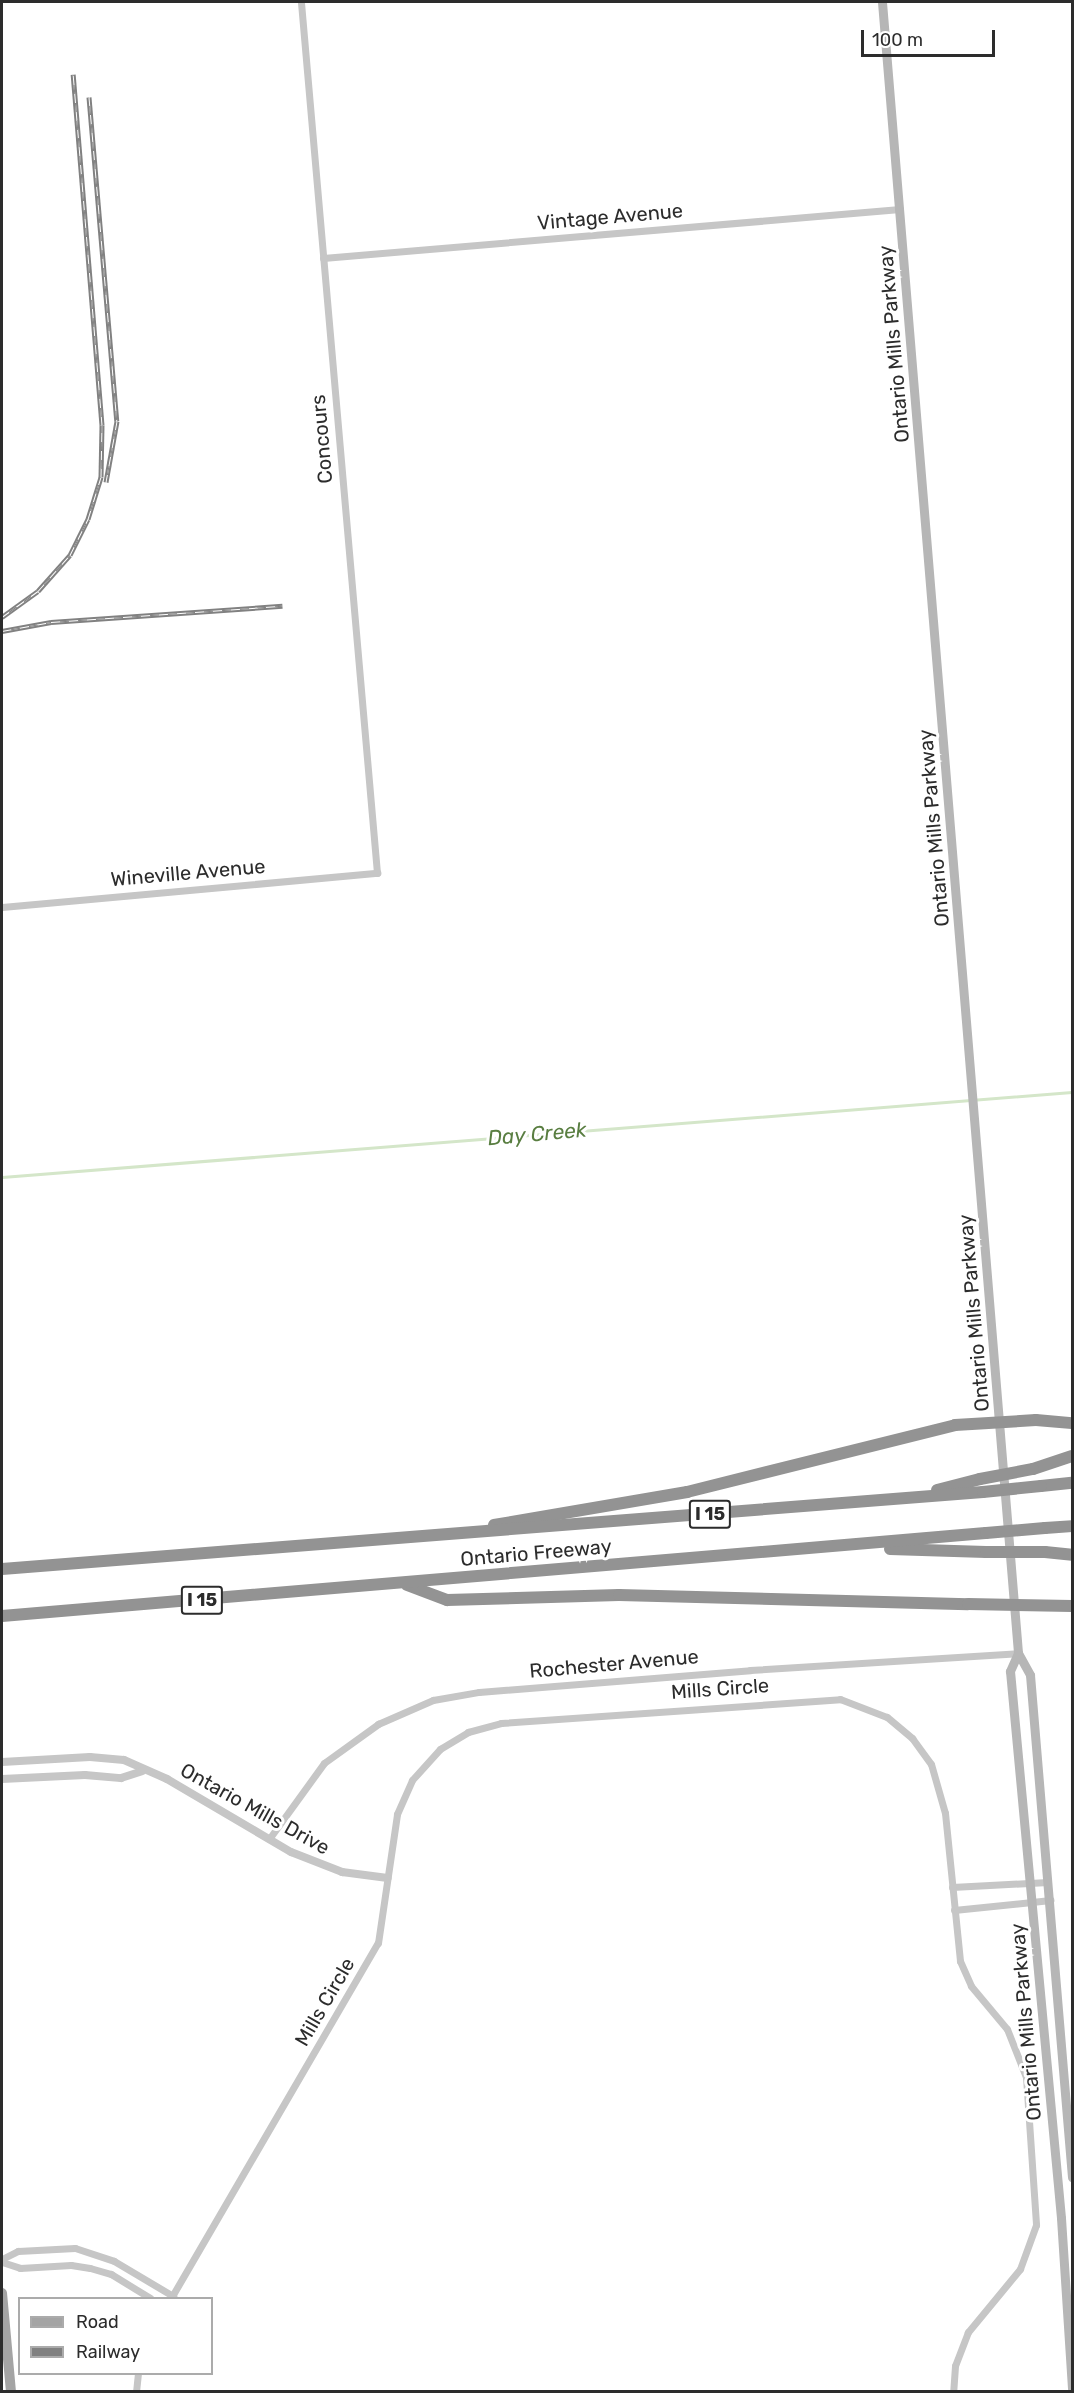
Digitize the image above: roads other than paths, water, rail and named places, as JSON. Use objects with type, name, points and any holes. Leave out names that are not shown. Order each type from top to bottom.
[{"type":"highway","points":[[437,1536],[687,1492],[955,1425],[995,1421],[1072,1423]]},
{"type":"highway","points":[[897,1499],[1033,1469],[1072,1456]]},
{"type":"highway","name":"Ontario Freeway","points":[[2,1569],[1072,1484]]},
{"type":"highway","name":"Ontario Freeway","points":[[2,1616],[1072,1526]]},
{"type":"highway","points":[[841,1547],[1045,1552],[1072,1555]]},
{"type":"highway","points":[[2,1561],[51,1565]]},
{"type":"highway","points":[[403,1584],[447,1600],[619,1595],[1072,1606]]},
{"type":"main road","name":"Ontario Mills Parkway","points":[[882,2],[976,1118],[1018,1653],[1030,1675],[1072,2177]]},
{"type":"main road","name":"Ontario Mills Parkway","points":[[1018,1653],[1010,1671],[1032,1883],[1072,2390]]},
{"type":"main road","points":[[2,2293],[11,2391]]},
{"type":"street","name":"Concours","points":[[301,2],[377,873]]},
{"type":"street","name":"Vintage Avenue","points":[[323,258],[900,209]]},
{"type":"street","name":"Wineville Avenue","points":[[2,907],[377,873]]},
{"type":"street","name":"Rochester Avenue","points":[[269,1839],[324,1763],[378,1724],[433,1700],[479,1692],[729,1671],[1018,1653]]},
{"type":"street","name":"Mills Circle","points":[[172,2297],[378,1943],[397,1814],[407,1790],[428,1760],[468,1732],[501,1723],[840,1699],[887,1717],[912,1738],[931,1764],[944,1801],[958,1953],[969,1981],[1007,2030],[1022,2060],[1038,2214],[1020,2269],[968,2332],[955,2366],[953,2391]]},
{"type":"street","name":"Ontario Mills Drive","points":[[2,1762],[90,1757],[124,1760],[142,1771],[166,1779],[269,1839],[333,1869],[388,1878]]},
{"type":"street","points":[[2,1779],[85,1775],[121,1778],[142,1771]]},
{"type":"street","points":[[952,1887],[1048,1882]]},
{"type":"street","points":[[954,1910],[1050,1899]]},
{"type":"street","points":[[2,2261],[18,2251],[75,2248],[114,2260],[172,2297]]},
{"type":"street","points":[[2,2261],[20,2268],[71,2265],[90,2268],[111,2274],[148,2297]]},
{"type":"street","points":[[136,2391],[138,2375]]},
{"type":"waterway","name":"Day Creek","points":[[2,1177],[1072,1092]]},
{"type":"railway","points":[[2,617],[38,591],[70,555],[88,519],[101,477],[102,425],[73,74]]},
{"type":"railway","points":[[89,97],[117,421],[106,482]]},
{"type":"railway","points":[[2,631],[51,622],[282,606]]}]
